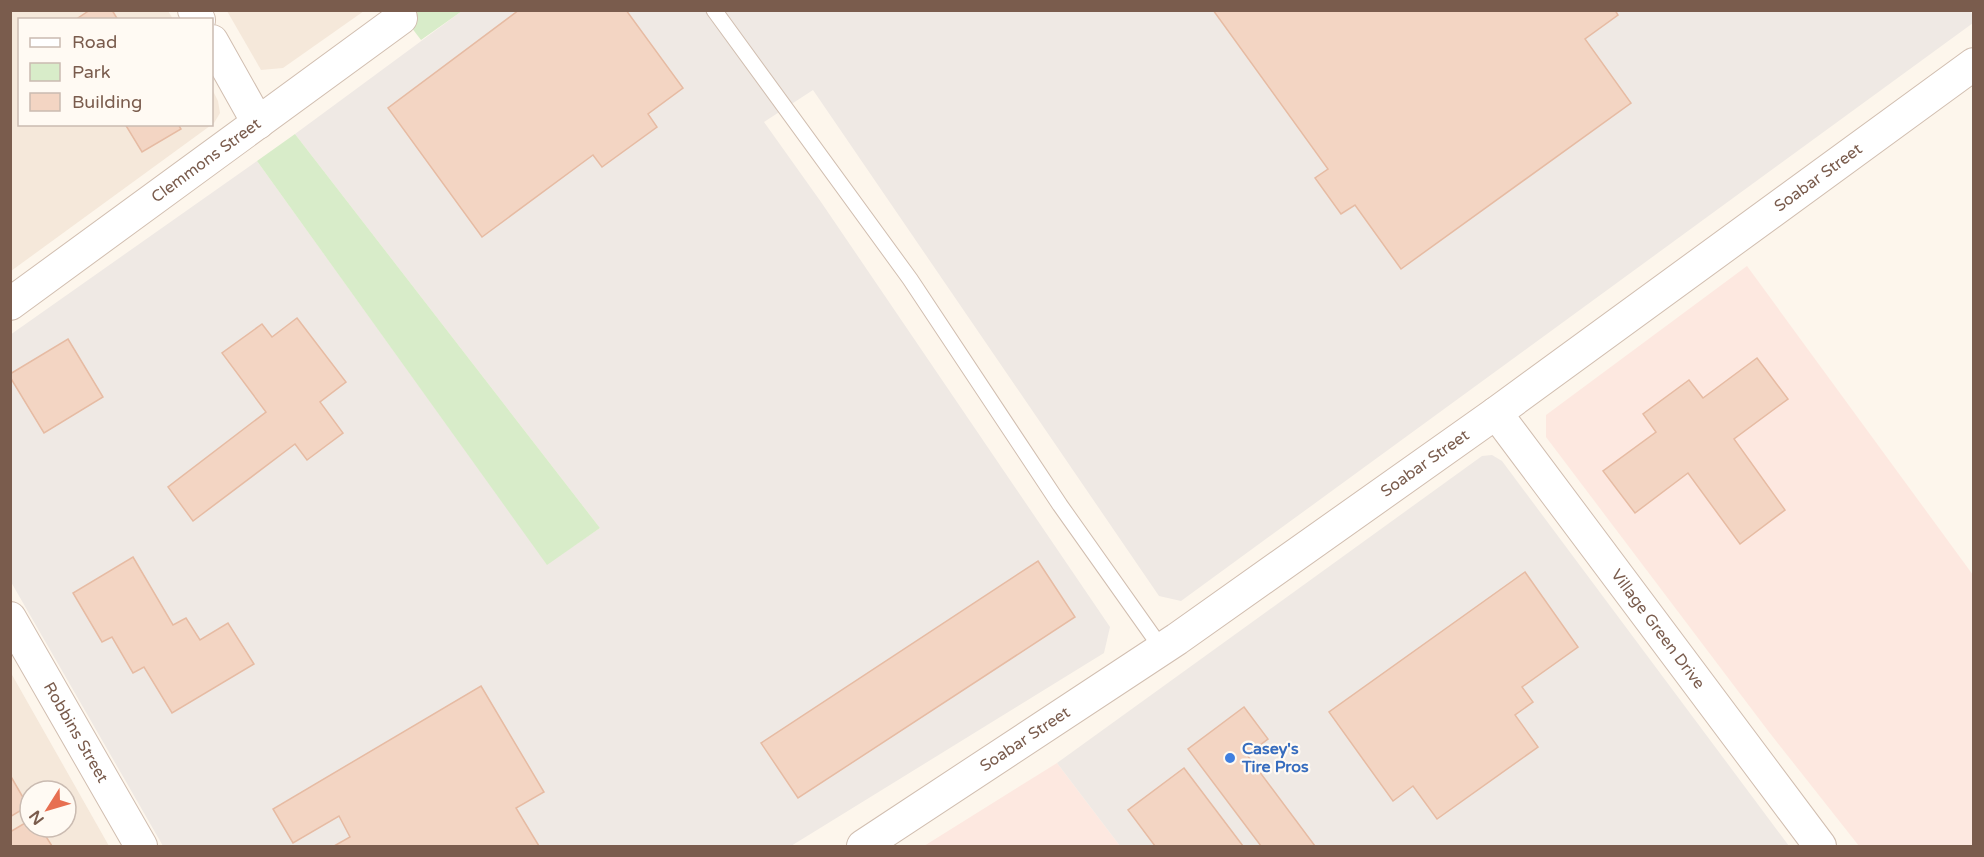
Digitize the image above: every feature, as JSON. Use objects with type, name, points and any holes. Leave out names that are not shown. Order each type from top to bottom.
[{"type":"street","name":"Clemmons Street","points":[[10,304],[401,18]]},
{"type":"street","points":[[213,43],[258,123]]},
{"type":"street","name":"Soabar Street","points":[[863,846],[1162,649],[1496,413],[1974,64]]},
{"type":"street","name":"Village Green Drive","points":[[1496,413],[1820,846]]},
{"type":"street","name":"Robbins Street","points":[[10,618],[141,846]]},
{"type":"lane","points":[[714,10],[910,279],[1060,505],[1162,649]]},
{"type":"shaded area","points":[[1970,10],[1973,23],[1181,601],[1159,596],[813,90],[764,122],[821,202],[1110,627],[1104,653],[791,846],[163,846],[11,582],[10,335],[257,161],[547,564],[600,528],[295,134],[462,11]]},
{"type":"shaded area","points":[[11,11],[168,11],[172,18],[18,18],[18,126],[210,126],[11,271]]},
{"type":"shaded area","points":[[227,11],[364,11],[283,68],[261,70]]},
{"type":"shaded area","points":[[213,91],[220,113],[213,124]]},
{"type":"shaded area","points":[[1747,266],[1973,575],[1973,846],[1859,846],[1769,732],[1546,437],[1546,415]]},
{"type":"shaded area","points":[[1492,455],[1502,461],[1789,846],[1120,846],[1057,763],[1482,456]]},
{"type":"shaded area","points":[[11,673],[71,779],[18,779],[18,839],[78,839],[78,791],[109,846],[11,846]]},
{"type":"shaded area","points":[[1057,763],[1120,846],[924,846]]},
{"type":"green space","points":[[399,11],[462,11],[421,40]]},
{"type":"green space","points":[[295,134],[600,528],[547,565],[257,161]]},
{"type":"building","points":[[90,10],[112,10],[117,18],[78,18]]},
{"type":"building","points":[[519,10],[626,10],[683,88],[648,114],[657,127],[602,167],[593,155],[482,237],[388,108]]},
{"type":"building","points":[[1213,10],[1615,10],[1618,15],[1585,39],[1631,103],[1401,269],[1355,205],[1341,214],[1315,178],[1328,169]]},
{"type":"building","points":[[126,126],[179,126],[181,129],[142,152]]},
{"type":"building","points":[[297,318],[346,382],[320,402],[343,433],[307,460],[295,444],[193,521],[168,487],[266,412],[222,353],[262,324],[272,337]]},
{"type":"building","points":[[68,339],[103,397],[44,433],[10,374]]},
{"type":"building","points":[[1757,358],[1788,399],[1734,439],[1785,510],[1740,544],[1688,473],[1635,513],[1603,471],[1656,432],[1643,414],[1689,380],[1703,398]]},
{"type":"building","points":[[133,557],[173,625],[186,618],[200,640],[228,623],[254,664],[172,713],[144,667],[133,673],[112,637],[102,642],[73,593]]},
{"type":"building","points":[[1038,561],[1075,617],[798,798],[761,743]]},
{"type":"building","points":[[1525,572],[1578,647],[1522,687],[1533,702],[1515,715],[1538,747],[1437,819],[1413,786],[1393,801],[1329,712]]},
{"type":"building","points":[[481,686],[544,792],[516,808],[539,846],[334,846],[350,837],[339,816],[293,843],[273,809]]},
{"type":"building","points":[[1244,707],[1268,739],[1247,755],[1315,846],[1261,846],[1188,749]]},
{"type":"building","points":[[1184,768],[1243,846],[1155,846],[1128,810]]},
{"type":"building","points":[[10,775],[18,789],[18,812],[10,817]]},
{"type":"building","points":[[18,827],[18,839],[48,839],[52,846],[10,846],[10,832]]},
{"type":"place","name":"Casey's Tire Pros","points":[[1230,758]]}]
